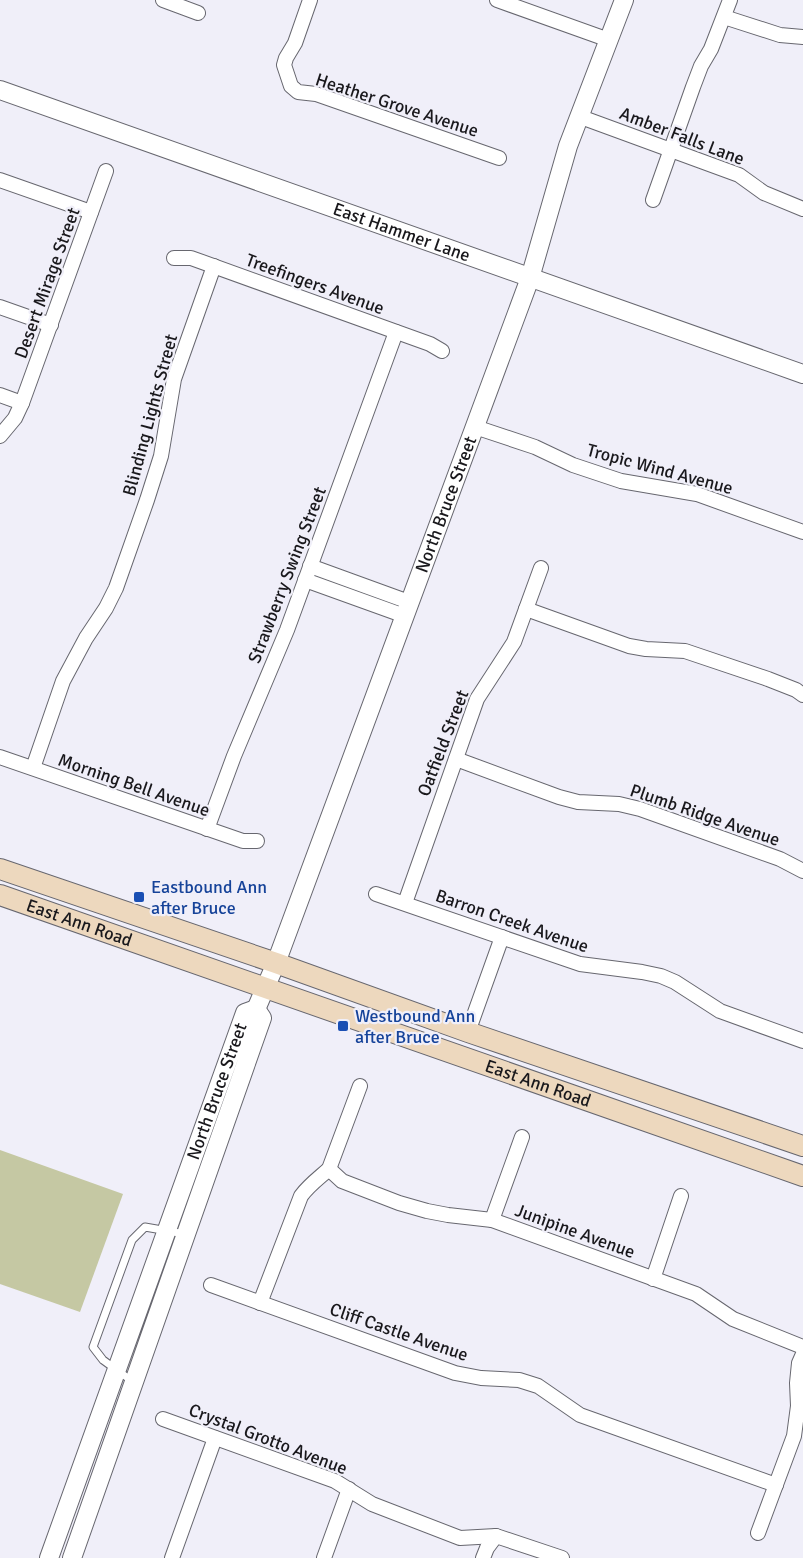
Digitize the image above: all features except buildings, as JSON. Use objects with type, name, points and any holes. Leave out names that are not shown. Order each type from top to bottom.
[{"type":"main road","name":"East Ann Road","points":[[0,869],[803,1146]]},
{"type":"main road","name":"East Ann Road","points":[[0,895],[803,1176]]},
{"type":"street","points":[[163,0],[198,13]]},
{"type":"street","name":"Heather Grove Avenue","points":[[310,0],[295,43],[284,65],[291,86],[298,92],[316,94],[499,158]]},
{"type":"street","points":[[497,0],[609,40]]},
{"type":"street","name":"North Bruce Street","points":[[257,1007],[276,963],[530,278],[578,116],[624,0]]},
{"type":"street","points":[[653,200],[693,87],[730,0]]},
{"type":"street","points":[[724,17],[780,35],[803,37]]},
{"type":"street","name":"East Hammer Lane","points":[[0,90],[803,374]]},
{"type":"street","name":"Amber Falls Lane","points":[[578,116],[739,175],[764,193],[803,209]]},
{"type":"street","name":"Desert Mirage Street","points":[[0,436],[15,418],[22,403],[106,171]]},
{"type":"street","points":[[0,180],[92,212]]},
{"type":"street","name":"Treefingers Avenue","points":[[174,258],[191,258],[430,344],[442,351]]},
{"type":"street","name":"Blinding Lights Street","points":[[33,768],[63,681],[116,588],[161,456],[174,379],[214,266]]},
{"type":"street","points":[[0,307],[51,325]]},
{"type":"street","name":"Strawberry Swing Street","points":[[207,829],[234,756],[287,630],[396,332]]},
{"type":"street","points":[[0,395],[22,403]]},
{"type":"street","name":"Tropic Wind Avenue","points":[[474,427],[535,447],[573,465],[621,481],[697,494],[803,532]]},
{"type":"street","name":"Oatfield Street","points":[[405,903],[477,699],[514,642],[541,568]]},
{"type":"street","points":[[307,573],[407,609]]},
{"type":"street","points":[[526,609],[628,646],[685,651],[699,655],[768,679],[803,695]]},
{"type":"street","name":"Morning Bell Avenue","points":[[0,757],[243,841],[257,841]]},
{"type":"street","name":"Plumb Ridge Avenue","points":[[456,759],[559,797],[578,802],[619,804],[640,809],[780,859],[803,871]]},
{"type":"street","name":"Barron Creek Avenue","points":[[376,894],[580,964],[661,976],[675,982],[720,1011],[803,1041]]},
{"type":"street","points":[[468,1032],[502,937]]},
{"type":"street","name":"North Bruce Street","points":[[49,1558],[245,1014],[256,1010],[262,1018],[72,1558]]},
{"type":"street","points":[[260,1303],[301,1196],[309,1185],[328,1169],[360,1086]]},
{"type":"street","points":[[492,1220],[522,1137]]},
{"type":"street","name":"Junipine Avenue","points":[[328,1169],[342,1181],[399,1203],[427,1211],[492,1220],[513,1226],[696,1294],[733,1319],[803,1347]]},
{"type":"street","points":[[653,1279],[681,1196]]},
{"type":"street","name":"Cliff Castle Avenue","points":[[211,1285],[455,1373],[482,1378],[519,1380],[538,1386],[580,1414],[776,1485]]},
{"type":"street","points":[[758,1533],[794,1436],[798,1406],[799,1364],[803,1354]]},
{"type":"street","name":"Crystal Grotto Avenue","points":[[163,1419],[335,1480],[372,1504],[460,1538],[496,1536],[562,1558]]},
{"type":"street","points":[[172,1558],[215,1438]]},
{"type":"street","points":[[324,1558],[349,1489]]},
{"type":"street","points":[[483,1558],[496,1536]]},
{"type":"lane","points":[[134,1382],[103,1360],[93,1347],[132,1240],[145,1227],[185,1234]]},
{"type":"green space","points":[[0,1150],[123,1194],[80,1312],[0,1284]]},
{"type":"place","name":"Eastbound Ann after Bruce","points":[[139,897]]},
{"type":"place","name":"Westbound Ann after Bruce","points":[[343,1026]]}]
